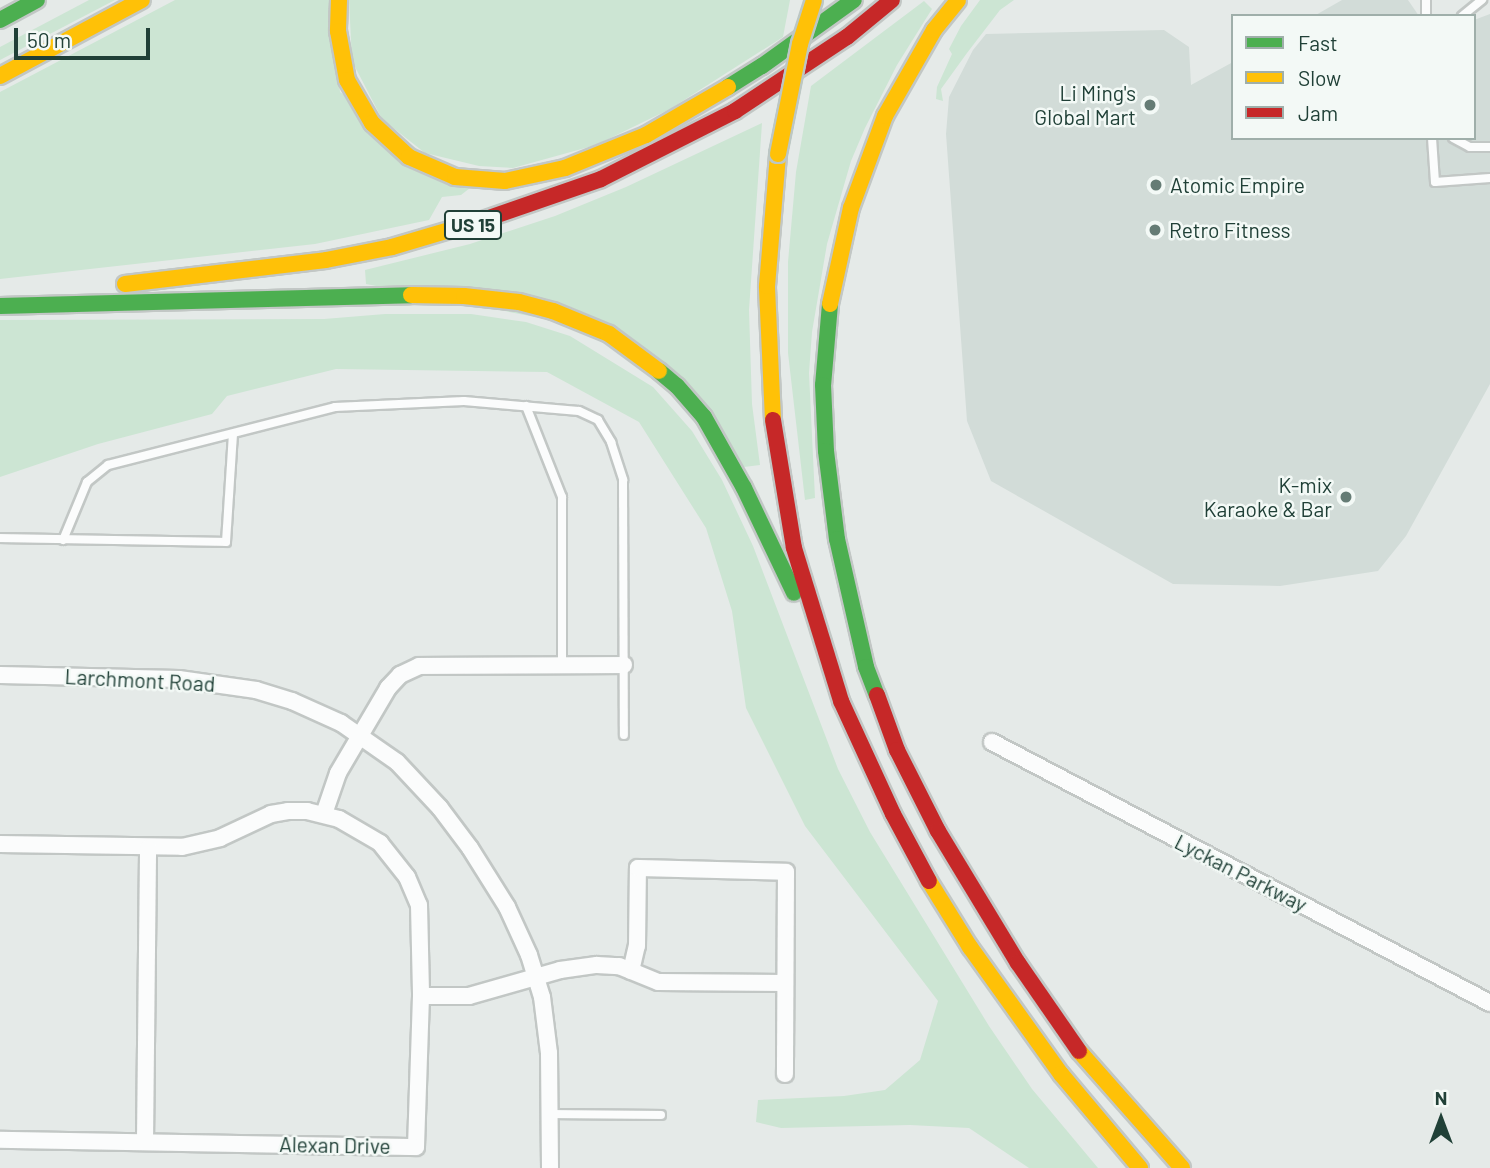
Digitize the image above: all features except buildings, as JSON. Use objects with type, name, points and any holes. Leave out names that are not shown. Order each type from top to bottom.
[{"type":"main road","points":[[0,20],[37,0]]},
{"type":"main road","points":[[0,76],[142,0]]},
{"type":"main road","points":[[339,0],[338,31],[347,80],[372,123],[409,157],[431,168],[455,177],[505,181],[565,168],[646,135],[762,66],[855,0]]},
{"type":"main road","points":[[814,0],[800,44],[778,154],[767,286],[768,357],[774,436],[794,548],[821,645],[866,760],[933,889],[1004,996],[1061,1074],[1140,1168]]},
{"type":"main road","name":"US 15","points":[[0,295],[104,286],[326,260],[392,247],[522,209],[601,179],[735,111],[818,57],[892,0]]},
{"type":"main road","points":[[958,0],[928,41],[885,116],[858,185],[838,257],[827,325],[823,384],[825,451],[837,538],[866,667],[897,750],[938,831],[1018,963],[1090,1065],[1182,1168]]},
{"type":"main road","points":[[0,306],[355,295],[464,296],[519,302],[582,322],[637,352],[677,386],[704,417],[744,488],[776,560],[821,645]]},
{"type":"street","points":[[324,814],[338,773],[388,688],[400,675],[419,666],[624,664]]},
{"type":"street","name":"Larchmont Road","points":[[0,676],[180,679],[222,684],[292,701],[341,723],[362,736],[414,779],[458,831],[507,907],[536,977],[549,1053],[550,1168]]},
{"type":"street","name":"Lyckan Parkway","points":[[992,742],[1490,1003]]},
{"type":"street","name":"Alexan Drive","points":[[0,844],[148,848],[203,843],[271,814],[288,811],[339,818],[373,838],[407,877],[419,905],[421,996],[416,1147],[0,1140]]},
{"type":"street","points":[[145,1142],[148,848]]},
{"type":"street","points":[[631,971],[637,946],[638,868],[786,872],[785,1074]]},
{"type":"street","points":[[421,996],[469,996],[536,977],[597,965],[618,966],[658,982],[786,983]]},
{"type":"lane","points":[[1464,14],[1482,0]]},
{"type":"lane","points":[[1432,140],[1435,182],[1490,178]]},
{"type":"lane","points":[[1457,140],[1470,147],[1490,146]]},
{"type":"lane","points":[[63,540],[87,482],[108,465],[335,407],[464,401],[579,411],[598,420],[611,442],[623,480],[624,736]]},
{"type":"lane","points":[[526,406],[562,497],[562,666]]},
{"type":"lane","points":[[0,538],[226,542],[233,434]]},
{"type":"lane","points":[[550,1114],[661,1115]]},
{"type":"shaded area","points":[[1342,0],[1408,0],[1418,14],[1318,14]]},
{"type":"shaded area","points":[[1490,14],[1490,384],[1406,536],[1378,571],[1280,586],[1173,584],[991,481],[967,421],[946,134],[949,97],[973,50],[986,34],[1164,30],[1189,47],[1191,85],[1231,63],[1231,140],[1476,140],[1476,19]]},
{"type":"green space","points":[[89,0],[115,0],[0,60],[0,47]]},
{"type":"green space","points":[[175,0],[331,0],[340,92],[470,188],[461,195],[442,197],[429,220],[315,244],[0,279],[0,92]]},
{"type":"green space","points":[[349,0],[790,0],[783,37],[670,109],[596,145],[513,168],[479,166],[425,153],[382,119],[352,61]]},
{"type":"green space","points":[[980,0],[1014,0],[1000,10],[941,89],[943,101],[936,99],[937,87],[952,54],[949,49],[961,26]]},
{"type":"green space","points":[[924,1],[932,9],[897,65],[865,128],[851,161],[827,244],[812,332],[809,373],[815,498],[805,500],[788,353],[788,262],[796,172],[811,86]]},
{"type":"green space","points":[[762,123],[749,310],[752,404],[760,465],[744,467],[628,335],[366,284],[365,270],[470,244],[555,216],[626,187]]},
{"type":"green space","points":[[385,314],[471,314],[526,322],[570,336],[653,387],[692,431],[722,480],[753,546],[838,769],[870,832],[989,1026],[1032,1089],[1098,1168],[1029,1168],[969,1128],[910,1125],[781,1128],[756,1122],[758,1100],[844,1096],[885,1090],[920,1060],[938,1001],[805,826],[746,708],[732,611],[706,528],[639,422],[547,372],[336,369],[227,396],[212,414],[98,444],[0,477],[0,320],[324,319]]},
{"type":"traffic: fast","points":[[0,20],[37,0]]},
{"type":"traffic: fast","points":[[728,87],[854,0]]},
{"type":"traffic: fast","points":[[0,306],[411,295]]},
{"type":"traffic: fast","points":[[830,304],[823,385],[826,451],[837,539],[866,667],[877,695]]},
{"type":"traffic: fast","points":[[659,371],[677,386],[704,417],[744,488],[794,593]]},
{"type":"traffic: slow","points":[[0,76],[142,0]]},
{"type":"traffic: slow","points":[[339,0],[338,31],[347,80],[372,123],[409,157],[455,177],[505,181],[565,168],[646,135],[728,87]]},
{"type":"traffic: slow","points":[[778,154],[800,44],[814,0]]},
{"type":"traffic: slow","points":[[830,304],[851,208],[885,116],[934,30],[958,0]]},
{"type":"traffic: slow","points":[[773,420],[767,286],[778,154]]},
{"type":"traffic: slow","points":[[125,284],[326,260],[392,247],[480,221]]},
{"type":"traffic: slow","points":[[411,295],[464,296],[519,302],[553,311],[609,334],[659,371]]},
{"type":"traffic: slow","points":[[929,881],[970,947],[1061,1074],[1140,1168]]},
{"type":"traffic: slow","points":[[1079,1051],[1182,1168]]},
{"type":"traffic: jam","points":[[480,221],[601,179],[735,111],[847,37],[892,0]]},
{"type":"traffic: jam","points":[[773,420],[794,548],[841,701],[893,814],[929,881]]},
{"type":"traffic: jam","points":[[877,695],[897,750],[938,831],[1018,963],[1079,1051]]},
{"type":"place","name":"Li Ming's Global Mart","points":[[1150,105]]},
{"type":"place","name":"Atomic Empire","points":[[1156,185]]},
{"type":"place","name":"Retro Fitness","points":[[1155,230]]},
{"type":"place","name":"K-mix Karaoke & Bar","points":[[1346,497]]}]
